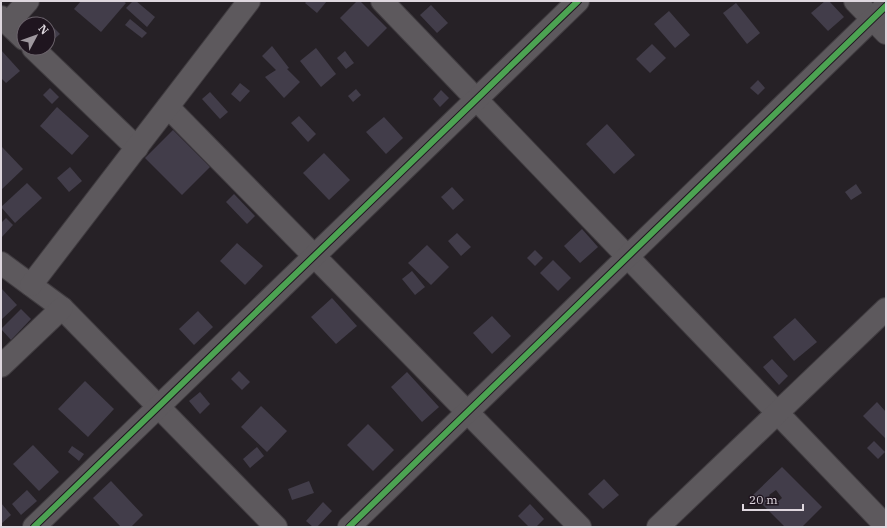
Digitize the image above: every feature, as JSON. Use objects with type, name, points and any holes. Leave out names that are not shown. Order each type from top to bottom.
[{"type":"street","points":[[16,31],[4,20],[28,1]]},
{"type":"street","points":[[31,285],[249,1]]},
{"type":"street","points":[[382,1],[886,526]]},
{"type":"street","points":[[34,527],[578,1]]},
{"type":"street","points":[[349,527],[628,257],[882,19],[855,1]]},
{"type":"street","points":[[41,56],[136,148]]},
{"type":"street","points":[[168,107],[580,527]]},
{"type":"street","points":[[1,262],[62,308],[276,527]]},
{"type":"street","points":[[1,366],[62,308]]},
{"type":"street","points":[[658,527],[886,309]]},
{"type":"building","points":[[81,1],[123,1],[126,3],[101,32],[74,9]]},
{"type":"building","points":[[133,1],[136,1],[155,17],[147,27],[126,8]]},
{"type":"building","points":[[307,1],[327,1],[317,13],[305,3]]},
{"type":"building","points":[[357,1],[360,1],[387,28],[368,47],[340,18]]},
{"type":"building","points":[[825,1],[829,1],[844,17],[828,31],[811,13]]},
{"type":"building","points":[[736,3],[760,33],[747,44],[723,13]]},
{"type":"building","points":[[431,5],[448,23],[437,33],[420,15]]},
{"type":"building","points":[[669,11],[690,35],[675,48],[654,24]]},
{"type":"building","points":[[130,19],[147,33],[142,38],[125,25]]},
{"type":"building","points":[[56,30],[60,34],[56,38]]},
{"type":"building","points":[[652,44],[666,58],[650,73],[636,59]]},
{"type":"building","points":[[272,46],[289,68],[287,69],[300,82],[284,98],[265,77],[276,70],[262,56]]},
{"type":"building","points":[[316,48],[336,74],[321,87],[300,61]]},
{"type":"building","points":[[1,50],[20,71],[6,83],[1,78]]},
{"type":"building","points":[[345,51],[354,63],[346,69],[337,58]]},
{"type":"building","points":[[758,80],[765,88],[758,95],[750,88]]},
{"type":"building","points":[[240,83],[250,91],[240,102],[231,94]]},
{"type":"building","points":[[50,88],[59,97],[52,104],[43,95]]},
{"type":"building","points":[[356,89],[361,95],[353,102],[348,96]]},
{"type":"building","points":[[441,90],[449,98],[440,107],[433,99]]},
{"type":"building","points":[[210,92],[228,112],[220,119],[202,99]]},
{"type":"building","points":[[57,107],[89,136],[72,155],[40,126]]},
{"type":"building","points":[[299,116],[316,134],[308,142],[291,123]]},
{"type":"building","points":[[384,117],[403,138],[386,154],[366,132]]},
{"type":"building","points":[[607,124],[635,155],[614,174],[586,144]]},
{"type":"building","points":[[173,130],[210,167],[182,195],[145,158]]},
{"type":"building","points":[[1,146],[23,169],[1,190]]},
{"type":"building","points":[[324,153],[350,180],[329,200],[303,173]]},
{"type":"building","points":[[70,167],[82,181],[69,192],[57,178]]},
{"type":"building","points":[[27,183],[42,198],[15,223],[1,207]]},
{"type":"building","points":[[856,184],[862,193],[851,200],[845,192]]},
{"type":"building","points":[[452,187],[464,200],[453,210],[441,197]]},
{"type":"building","points":[[234,194],[255,216],[247,224],[226,202]]},
{"type":"building","points":[[6,218],[13,225],[1,238],[1,223]]},
{"type":"building","points":[[582,229],[598,247],[580,263],[564,246]]},
{"type":"building","points":[[457,233],[471,247],[461,256],[448,241]]},
{"type":"building","points":[[237,243],[263,266],[245,285],[220,261]]},
{"type":"building","points":[[427,245],[449,267],[431,285],[408,263]]},
{"type":"building","points":[[535,250],[543,258],[535,266],[527,258]]},
{"type":"building","points":[[553,260],[571,278],[558,291],[540,273]]},
{"type":"building","points":[[412,271],[425,287],[415,295],[402,279]]},
{"type":"building","points":[[1,288],[17,305],[1,320]]},
{"type":"building","points":[[332,298],[357,326],[336,344],[311,317]]},
{"type":"building","points":[[21,309],[31,319],[11,340],[1,329]]},
{"type":"building","points":[[198,311],[213,327],[194,345],[179,329]]},
{"type":"building","points":[[492,316],[511,336],[492,354],[473,333]]},
{"type":"building","points":[[795,318],[817,342],[794,361],[773,337]]},
{"type":"building","points":[[772,359],[788,376],[779,385],[763,367]]},
{"type":"building","points":[[239,371],[250,382],[242,390],[231,379]]},
{"type":"building","points":[[407,372],[439,407],[422,422],[391,387]]},
{"type":"building","points":[[85,381],[114,409],[88,437],[58,409]]},
{"type":"building","points":[[200,392],[210,404],[200,414],[189,401]]},
{"type":"building","points":[[877,402],[886,412],[886,439],[863,416]]},
{"type":"building","points":[[261,406],[287,431],[267,452],[241,427]]},
{"type":"building","points":[[368,424],[394,450],[373,471],[347,445]]},
{"type":"building","points":[[874,441],[885,452],[878,459],[867,448]]},
{"type":"building","points":[[33,445],[59,472],[39,491],[13,464]]},
{"type":"building","points":[[72,446],[84,454],[79,461],[68,452]]},
{"type":"building","points":[[257,447],[264,456],[250,468],[243,459]]},
{"type":"building","points":[[782,467],[822,507],[802,527],[785,527],[753,495]],"holes":[[[776,490],[782,498],[775,504],[769,495]]]},
{"type":"building","points":[[604,479],[619,495],[603,509],[588,494]]},
{"type":"building","points":[[111,481],[143,515],[131,527],[121,527],[93,498]]},
{"type":"building","points":[[309,481],[314,493],[292,500],[288,489]]},
{"type":"building","points":[[27,490],[37,501],[21,515],[12,504]]},
{"type":"building","points":[[323,502],[332,511],[317,527],[313,527],[306,521]]},
{"type":"building","points":[[1,503],[11,515],[1,524]]},
{"type":"building","points":[[530,504],[544,519],[536,527],[529,527],[518,516]]},
{"type":"cycle path","points":[[34,527],[578,1]]},
{"type":"cycle path","points":[[349,527],[886,6]]}]
